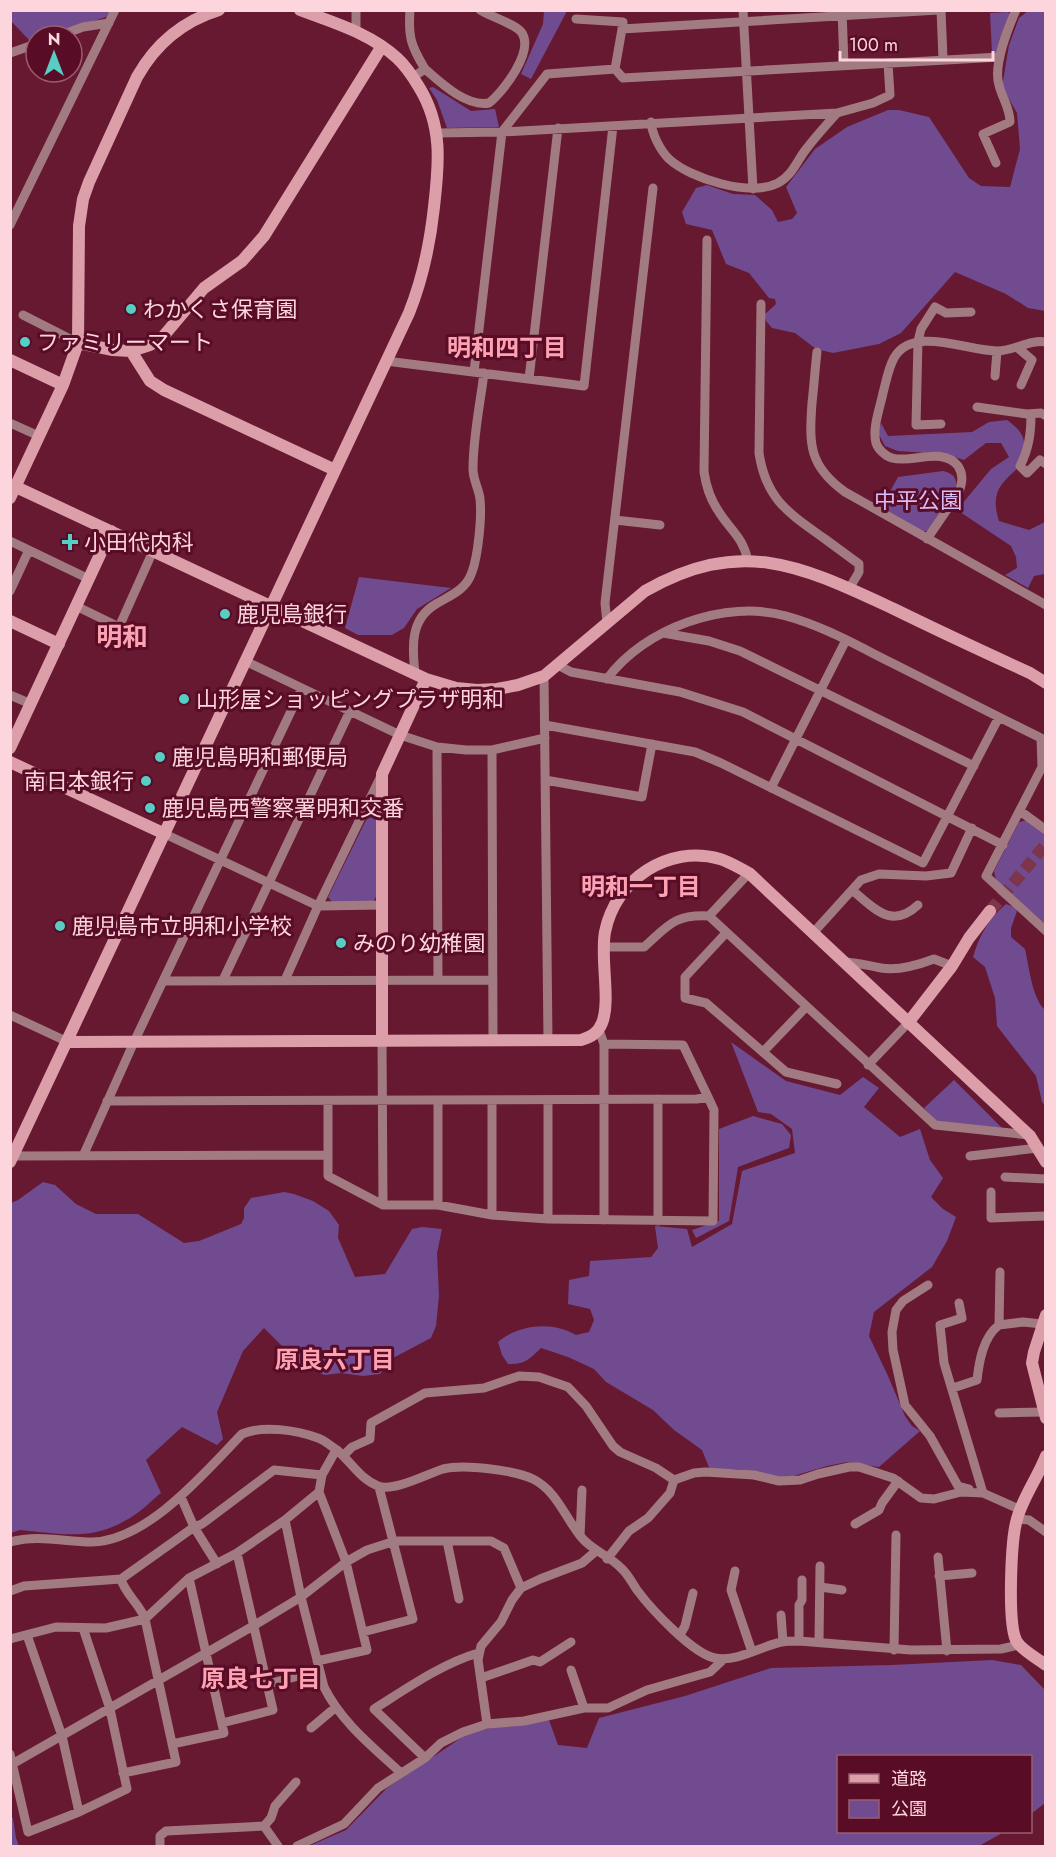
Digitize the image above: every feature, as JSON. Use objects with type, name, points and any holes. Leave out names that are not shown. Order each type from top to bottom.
[{"type":"street","points":[[10,225],[115,10]]},
{"type":"street","points":[[219,10],[176,31],[146,61],[88,182],[79,226],[78,343],[63,385],[12,490],[111,531],[420,676],[456,688],[477,690],[508,687],[544,676],[645,591],[664,580],[703,566],[732,561],[764,561],[797,568],[849,589],[1030,673],[1046,683]]},
{"type":"street","points":[[300,10],[356,31],[382,46],[399,60],[426,98],[437,133],[439,162],[430,246],[420,286],[12,1159],[83,1156],[327,1155]]},
{"type":"street","points":[[356,10],[356,31]]},
{"type":"street","points":[[410,10],[409,34],[412,49],[425,69],[475,103],[489,103],[505,88],[518,66],[523,51],[523,34],[517,28],[480,10]]},
{"type":"street","points":[[742,10],[753,189]]},
{"type":"street","points":[[622,29],[842,13],[940,10],[943,59]]},
{"type":"street","points":[[996,164],[983,134],[1010,122],[1010,114],[998,83],[1000,57],[1016,10]]},
{"type":"street","points":[[842,13],[844,65]]},
{"type":"street","points":[[576,19],[622,22],[615,69]]},
{"type":"street","points":[[84,27],[109,23]]},
{"type":"street","points":[[23,315],[78,343],[113,350],[131,351],[161,339],[204,288],[242,261],[264,236],[382,46]]},
{"type":"street","points":[[615,69],[623,78],[1000,57]]},
{"type":"street","points":[[437,133],[502,132],[837,113],[873,103],[890,94],[888,63]]},
{"type":"street","points":[[413,77],[425,69]]},
{"type":"street","points":[[474,372],[502,132],[547,74],[615,69]]},
{"type":"street","points":[[651,122],[659,144],[669,158],[690,173],[741,188],[753,189],[777,183],[790,174],[805,150],[837,113]]},
{"type":"street","points":[[386,361],[584,386],[613,126]]},
{"type":"street","points":[[529,379],[558,128]]},
{"type":"street","points":[[607,623],[605,603],[653,188]]},
{"type":"street","points":[[707,240],[704,471],[707,488],[713,501],[745,546],[747,561]]},
{"type":"street","points":[[761,304],[759,453],[761,468],[771,492],[782,507],[859,564],[859,572],[849,589]]},
{"type":"street","points":[[941,424],[916,425],[918,341],[921,329],[935,307],[946,313],[971,312]]},
{"type":"street","points":[[927,539],[959,492],[961,472],[956,464],[942,457],[893,459],[877,446],[875,430],[888,371],[894,357],[903,348],[918,341],[940,341],[973,349],[997,351],[1018,348],[1035,341],[1046,342]]},
{"type":"street","points":[[1018,348],[1032,360],[1021,385]]},
{"type":"street","points":[[131,351],[150,381],[164,390],[335,470]]},
{"type":"street","points":[[995,376],[997,351]]},
{"type":"street","points":[[816,352],[810,430],[812,451],[823,472],[845,492],[1046,605]]},
{"type":"street","points":[[10,360],[63,385]]},
{"type":"street","points":[[285,980],[400,735],[420,676],[413,641],[418,622],[426,610],[462,589],[475,564],[480,499],[473,467],[484,374]]},
{"type":"street","points":[[976,407],[1031,414],[1041,413],[1046,416]]},
{"type":"street","points":[[1031,414],[1031,434],[1027,453],[1020,466],[1027,473],[1040,460],[1046,464]]},
{"type":"street","points":[[10,423],[39,436]]},
{"type":"street","points":[[615,520],[660,525]]},
{"type":"street","points":[[10,748],[111,531]]},
{"type":"street","points":[[10,542],[89,579]]},
{"type":"street","points":[[10,591],[29,550]]},
{"type":"street","points":[[76,606],[119,627],[153,551]]},
{"type":"street","points":[[607,679],[613,670],[645,641],[708,616],[761,612],[785,615],[824,629],[1041,738],[1042,767],[986,876],[1046,931]]},
{"type":"street","points":[[10,621],[59,644]]},
{"type":"street","points":[[663,633],[709,641],[740,651],[974,766]]},
{"type":"street","points":[[771,788],[846,640]]},
{"type":"street","points":[[245,661],[400,735],[437,747],[492,750],[545,738]]},
{"type":"street","points":[[558,665],[571,672],[705,698],[743,712],[1003,845]]},
{"type":"street","points":[[544,676],[548,1040]]},
{"type":"street","points":[[83,1156],[106,1101],[302,688]]},
{"type":"street","points":[[10,695],[31,704]]},
{"type":"street","points":[[223,980],[350,711]]},
{"type":"street","points":[[545,725],[695,752],[923,863],[999,717]]},
{"type":"street","points":[[545,780],[642,796],[652,744]]},
{"type":"street","points":[[437,747],[438,980]]},
{"type":"street","points":[[492,750],[493,1039]]},
{"type":"street","points":[[10,762],[318,906],[383,905]]},
{"type":"street","points":[[382,774],[383,1205]]},
{"type":"street","points":[[1020,811],[1046,830]]},
{"type":"street","points":[[813,933],[861,880],[879,874],[926,876],[951,873],[972,828]]},
{"type":"street","points":[[10,1015],[68,1042],[581,1040],[591,1037],[599,1030],[603,1022],[605,931],[615,903],[637,877],[648,869],[674,858],[701,856],[735,865],[749,873],[1030,1136],[1046,1162]]},
{"type":"street","points":[[708,916],[749,873]]},
{"type":"street","points":[[852,890],[879,912],[889,916],[909,913],[918,905]]},
{"type":"street","points":[[868,1065],[908,1023],[952,966],[990,910]]},
{"type":"street","points":[[604,947],[644,947],[678,918],[691,915],[708,916],[935,1125],[1030,1136]]},
{"type":"street","points":[[726,933],[685,977],[685,998],[706,1004],[786,1072],[837,1084]]},
{"type":"street","points":[[843,962],[895,969],[922,964],[934,959],[952,966]]},
{"type":"street","points":[[163,981],[493,980]]},
{"type":"street","points":[[764,1052],[806,1007]]},
{"type":"street","points":[[599,1030],[604,1044],[604,1220]]},
{"type":"street","points":[[328,1101],[328,1176],[383,1205],[438,1205],[492,1215],[548,1219],[713,1221],[714,1110],[683,1045],[604,1044]]},
{"type":"street","points":[[106,1101],[548,1100],[708,1097]]},
{"type":"street","points":[[658,1099],[658,1221]]},
{"type":"street","points":[[438,1100],[438,1205]]},
{"type":"street","points":[[492,1100],[492,1215]]},
{"type":"street","points":[[548,1100],[548,1219]]},
{"type":"street","points":[[970,1156],[1038,1148]]},
{"type":"street","points":[[1005,1177],[1046,1179]]},
{"type":"street","points":[[991,1192],[991,1218],[1046,1216]]},
{"type":"street","points":[[999,1325],[1000,1272]]},
{"type":"street","points":[[928,1285],[903,1300],[893,1318],[893,1350],[905,1405],[930,1436],[958,1486],[983,1493],[1046,1532]]},
{"type":"street","points":[[959,1303],[962,1318],[940,1325],[944,1363],[983,1493]]},
{"type":"street","points":[[953,1388],[977,1380],[980,1360],[989,1336],[999,1325],[1044,1319],[1032,1363],[1045,1415],[999,1413]]},
{"type":"street","points":[[267,1684],[367,1650],[346,1562],[319,1492],[322,1475],[339,1453],[370,1439],[371,1423],[425,1393],[484,1388],[519,1376],[539,1377],[568,1387],[586,1406],[613,1446],[620,1452],[649,1464],[674,1480]]},
{"type":"street","points":[[10,1542],[33,1537],[92,1542],[124,1535],[181,1497],[242,1434],[252,1430],[282,1431],[320,1438],[339,1453],[360,1475],[380,1486],[403,1484],[444,1469],[458,1467],[519,1475],[545,1486],[557,1500],[580,1536],[624,1571],[650,1606],[692,1647],[713,1658],[724,1659],[783,1642],[799,1641],[819,1641],[894,1650],[947,1651],[1001,1649],[1018,1645]]},
{"type":"street","points":[[1046,1456],[1019,1514],[1011,1569],[1012,1628],[1018,1645],[1046,1665]]},
{"type":"street","points":[[674,1480],[705,1472],[754,1475],[779,1481],[800,1480],[849,1467],[859,1467],[898,1481],[921,1498],[934,1499],[961,1492],[983,1493]]},
{"type":"street","points":[[10,1590],[24,1586],[121,1579],[194,1527],[202,1524],[274,1470],[322,1475]]},
{"type":"street","points":[[608,1559],[628,1531],[648,1518],[670,1493],[674,1480]]},
{"type":"street","points":[[855,1524],[879,1510],[898,1481]]},
{"type":"street","points":[[363,1632],[413,1619],[380,1486]]},
{"type":"street","points":[[580,1536],[582,1490]]},
{"type":"street","points":[[10,1639],[56,1627],[106,1628],[145,1619],[189,1578],[237,1552],[285,1520],[319,1492]]},
{"type":"street","points":[[181,1497],[194,1527],[217,1564]]},
{"type":"street","points":[[285,1520],[301,1597],[324,1687],[354,1730],[401,1773]]},
{"type":"street","points":[[894,1650],[896,1535]]},
{"type":"street","points":[[83,1628],[110,1709],[127,1790],[28,1832],[12,1759],[62,1736],[110,1709],[158,1680],[206,1653],[301,1597],[346,1562],[367,1550],[394,1541],[491,1541],[499,1543],[504,1548],[521,1588]]},
{"type":"street","points":[[447,1541],[459,1599]]},
{"type":"street","points":[[487,1724],[478,1653],[481,1646],[501,1622],[521,1588],[582,1563],[596,1551]]},
{"type":"street","points":[[222,1723],[273,1710],[237,1552]]},
{"type":"street","points":[[938,1557],[947,1651]]},
{"type":"street","points":[[819,1641],[820,1566]]},
{"type":"street","points":[[735,1570],[731,1590],[752,1652]]},
{"type":"street","points":[[939,1576],[972,1573]]},
{"type":"street","points":[[172,1744],[224,1733],[189,1578]]},
{"type":"street","points":[[121,1579],[142,1610],[145,1619],[176,1762],[123,1773]]},
{"type":"street","points":[[799,1641],[802,1581]]},
{"type":"street","points":[[820,1587],[842,1590]]},
{"type":"street","points":[[680,1635],[686,1626],[693,1593]]},
{"type":"street","points":[[781,1615],[783,1642]]},
{"type":"street","points":[[27,1635],[62,1736],[79,1812]]},
{"type":"street","points":[[481,1678],[533,1660],[540,1662],[571,1642]]},
{"type":"street","points":[[425,1758],[374,1709],[426,1678],[478,1653]]},
{"type":"street","points":[[297,1846],[344,1824],[378,1788],[425,1758],[441,1743],[463,1732],[487,1724],[524,1721],[584,1708],[608,1708],[648,1690],[710,1672],[724,1659]]},
{"type":"street","points":[[571,1670],[584,1708]]},
{"type":"street","points":[[311,1728],[336,1707]]},
{"type":"street","points":[[160,1846],[160,1836],[166,1831],[264,1826],[271,1818],[275,1806],[296,1782]]},
{"type":"street","points":[[264,1826],[278,1846]]},
{"type":"green space","points":[[10,11],[110,11],[106,17],[84,24],[24,24],[24,35],[11,21]]},
{"type":"green space","points":[[544,11],[567,11],[531,79],[521,74],[543,24]]},
{"type":"green space","points":[[1028,11],[1045,11],[1045,311],[1028,308],[1006,294],[955,272],[901,333],[879,344],[833,353],[816,349],[795,333],[772,328],[764,315],[776,304],[775,299],[769,298],[749,273],[726,264],[712,230],[686,224],[682,212],[696,188],[707,185],[733,194],[755,195],[772,210],[778,222],[792,219],[797,213],[786,187],[815,149],[847,127],[888,110],[899,110],[929,117],[969,178],[981,186],[1010,187],[1020,149],[1017,113],[1002,87],[1009,45],[1019,18]]},
{"type":"green space","points":[[1008,12],[1011,15],[997,53],[992,53],[990,13]]},
{"type":"green space","points":[[433,87],[471,111],[495,109],[499,127],[447,128],[437,100],[429,88]]},
{"type":"green space","points":[[1007,420],[1021,433],[1025,448],[1024,462],[1004,481],[997,494],[996,510],[999,521],[1029,530],[1045,522],[1045,574],[1034,576],[1028,588],[1005,575],[1017,568],[1016,557],[1011,546],[957,510],[991,469],[1009,457],[1001,443],[986,443],[964,460],[944,454],[898,451],[885,446],[878,433],[881,423],[888,436],[972,432],[989,422]]},
{"type":"green space","name":"中平公園","points":[[943,471],[953,476],[956,486],[928,531],[922,531],[881,508],[898,477]]},
{"type":"green space","points":[[359,577],[451,588],[417,609],[404,628],[392,635],[358,635],[345,628]]},
{"type":"green space","points":[[372,808],[376,809],[376,897],[373,902],[332,902],[328,897]]},
{"type":"green space","points":[[1027,820],[1045,835],[1045,924],[1042,924],[996,880],[994,871],[1019,822]]},
{"type":"green space","points":[[1006,904],[1017,911],[1011,928],[1011,937],[1025,949],[1034,990],[1045,1010],[1045,1105],[1042,1102],[1036,1076],[997,1026],[995,998],[985,967],[973,957],[985,928]]},
{"type":"green space","points":[[731,1042],[786,1081],[840,1095],[863,1077],[879,1088],[864,1107],[900,1137],[920,1129],[930,1160],[943,1178],[931,1197],[943,1209],[956,1217],[947,1241],[932,1267],[874,1312],[869,1336],[905,1416],[912,1426],[920,1431],[879,1467],[847,1462],[780,1480],[738,1469],[710,1470],[702,1450],[674,1430],[653,1410],[606,1382],[594,1369],[541,1348],[530,1358],[518,1363],[508,1364],[502,1355],[498,1342],[526,1328],[547,1326],[576,1335],[589,1332],[594,1320],[590,1309],[568,1304],[569,1280],[589,1276],[590,1261],[651,1257],[658,1248],[655,1226],[687,1229],[692,1247],[732,1224],[742,1171],[795,1153],[792,1129],[771,1114],[758,1112]]},
{"type":"green space","points":[[954,1080],[1002,1128],[935,1121],[924,1108]]},
{"type":"green space","points":[[753,1116],[782,1124],[791,1135],[789,1148],[738,1167],[729,1221],[696,1238],[692,1230],[719,1221],[719,1129]]},
{"type":"green space","points":[[43,1182],[55,1185],[76,1204],[96,1214],[138,1214],[184,1243],[199,1241],[241,1224],[244,1218],[244,1208],[251,1198],[284,1192],[294,1194],[313,1201],[329,1211],[339,1225],[338,1238],[355,1277],[385,1274],[412,1229],[422,1227],[442,1229],[437,1253],[439,1296],[436,1326],[431,1338],[391,1359],[380,1374],[363,1376],[341,1373],[325,1375],[304,1368],[264,1328],[243,1351],[217,1412],[223,1439],[217,1445],[182,1427],[146,1460],[161,1493],[140,1511],[105,1530],[91,1533],[65,1534],[20,1530],[11,1533],[11,1203]]},
{"type":"green space","points":[[992,1660],[1021,1665],[1045,1690],[1045,1803],[1032,1813],[1032,1755],[837,1755],[837,1833],[1002,1833],[979,1846],[309,1846],[346,1830],[387,1788],[467,1734],[494,1727],[549,1720],[558,1745],[587,1748],[599,1718],[685,1696],[771,1668]]},
{"type":"green space","points":[[11,1817],[13,1818],[19,1846],[11,1846]]},
{"type":"tunnel","points":[[990,911],[1046,844]]},
{"type":"place","name":"わかくさ保育園","points":[[131,309]]},
{"type":"place","name":"ファミリーマート","points":[[25,342]]},
{"type":"place","name":"小田代内科","points":[[70,542]]},
{"type":"place","name":"鹿児島銀行","points":[[225,614]]},
{"type":"place","name":"山形屋ショッピングプラザ明和","points":[[184,699]]},
{"type":"place","name":"鹿児島明和郵便局","points":[[160,757]]},
{"type":"place","name":"南日本銀行","points":[[146,781]]},
{"type":"place","name":"鹿児島西警察署明和交番","points":[[150,808]]},
{"type":"place","name":"鹿児島市立明和小学校","points":[[60,926]]},
{"type":"place","name":"みのり幼稚園","points":[[341,943]]},
{"type":"district","name":"明和四丁目","points":[[507,347]]},
{"type":"district","name":"明和","points":[[122,637]]},
{"type":"district","name":"明和一丁目","points":[[641,886]]},
{"type":"district","name":"原良六丁目","points":[[335,1359]]},
{"type":"district","name":"原良七丁目","points":[[261,1678]]}]
